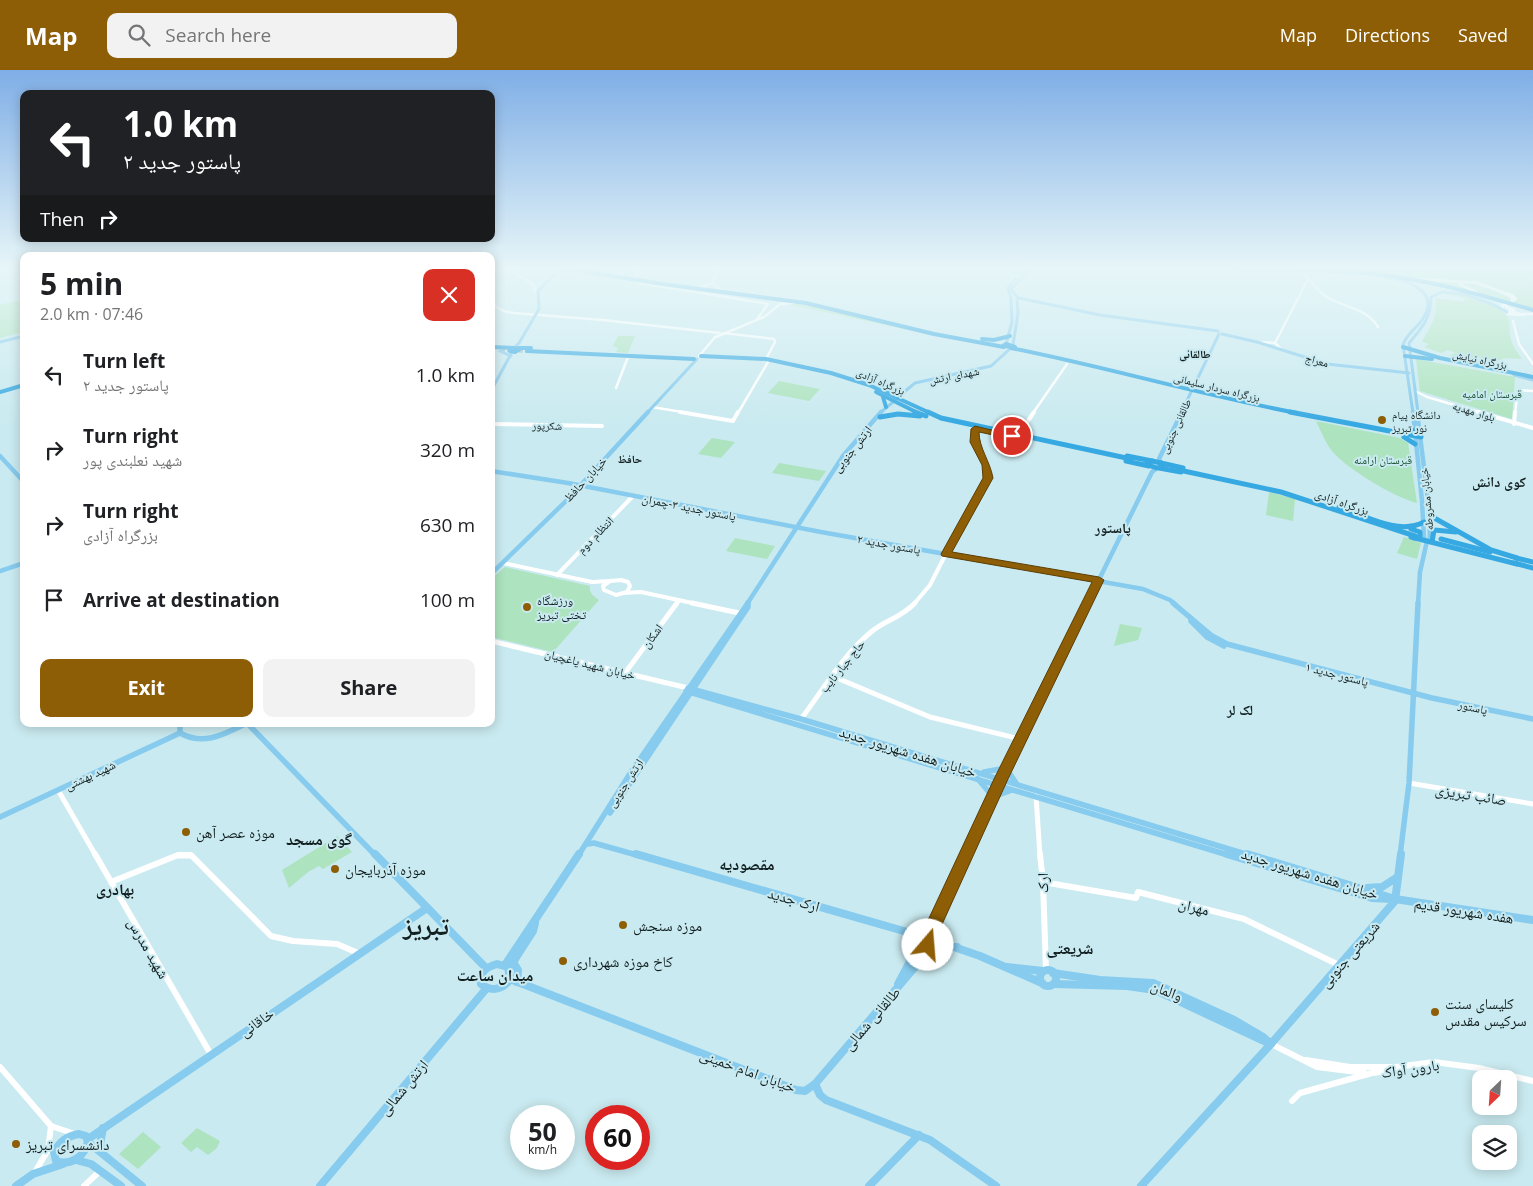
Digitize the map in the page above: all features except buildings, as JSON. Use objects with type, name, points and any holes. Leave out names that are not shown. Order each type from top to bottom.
[{"type":"highway","points":[[884,320],[995,344],[1007,342]]},
{"type":"highway","points":[[888,320],[966,338],[1084,361]]},
{"type":"highway","points":[[966,338],[994,340],[1013,345]]},
{"type":"highway","points":[[966,338],[1013,345]]},
{"type":"highway","points":[[982,339],[995,344],[1002,353],[1026,351]]},
{"type":"highway","name":"بزرگراه سردار سلیمانی","points":[[1013,345],[1026,351],[1084,361]]},
{"type":"highway","name":"بزرگراه سردار سلیمانی","points":[[1013,345],[1205,392],[1384,430],[1415,440]]},
{"type":"highway","name":"بزرگراه نیایش","points":[[1403,347],[1430,357]]},
{"type":"highway","points":[[495,349],[503,350]]},
{"type":"highway","points":[[495,349],[503,350]]},
{"type":"highway","name":"بزرگراه آزادی","points":[[503,350],[767,361],[856,381],[927,415],[1014,434],[1022,433],[1049,442],[1155,466],[1263,487],[1335,508]]},
{"type":"highway","name":"بزرگراه آزادی","points":[[586,353],[628,357],[697,358]]},
{"type":"highway","name":"بزرگراه نیایش","points":[[1405,356],[1430,357],[1533,378]]},
{"type":"highway","points":[[856,381],[927,415]]},
{"type":"highway","points":[[0,390],[20,385]]},
{"type":"highway","points":[[886,407],[882,393],[901,391],[902,397],[907,403]]},
{"type":"highway","name":"بزرگراه آزادی","points":[[895,399],[907,403],[934,419],[975,429],[1130,459]]},
{"type":"highway","points":[[880,417],[898,414],[934,419]]},
{"type":"highway","points":[[1384,430],[1401,432],[1414,430]]},
{"type":"highway","points":[[1415,440],[1421,439]]},
{"type":"highway","name":"بزرگراه آزادی","points":[[1137,461],[1152,461],[1147,463],[1155,466]]},
{"type":"highway","points":[[1335,508],[1402,526],[1426,537]]},
{"type":"highway","points":[[1335,508],[1426,537],[1517,561],[1533,562]]},
{"type":"highway","points":[[1430,515],[1491,550],[1533,568]]},
{"type":"highway","points":[[1402,526],[1416,527],[1424,522]]},
{"type":"highway","points":[[1426,537],[1437,530],[1458,532]]},
{"type":"main road","points":[[495,385],[518,350],[532,320]]},
{"type":"main road","points":[[1007,342],[1011,320]]},
{"type":"main road","points":[[1013,345],[1017,320]]},
{"type":"main road","name":"معراج","points":[[1128,320],[1220,333],[1263,342],[1330,363],[1414,372]]},
{"type":"main road","points":[[1403,347],[1406,339],[1422,320]]},
{"type":"main road","points":[[1410,348],[1410,341],[1427,320]]},
{"type":"main road","points":[[1192,389],[1220,333]]},
{"type":"main road","name":"معراج","points":[[1220,333],[1257,342],[1327,364],[1396,370]]},
{"type":"main road","points":[[0,342],[20,336]]},
{"type":"main road","name":"شهدای ارتش","points":[[1002,353],[1007,342]]},
{"type":"main road","name":"شهدای ارتش","points":[[895,399],[901,391],[915,383],[991,366],[1002,353],[1013,345]]},
{"type":"main road","name":"خیابان مشروطه","points":[[1403,347],[1410,381],[1426,537]]},
{"type":"main road","name":"خیابان مشروطه","points":[[1410,348],[1418,400],[1430,515],[1426,537]]},
{"type":"main road","name":"خیابان حافظ","points":[[495,570],[581,485],[697,358]]},
{"type":"main road","points":[[1410,381],[1415,382]]},
{"type":"main road","name":"طالقانی جنوبی","points":[[1155,466],[1192,389]]},
{"type":"main road","points":[[875,420],[893,405],[895,399]]},
{"type":"main road","name":"ارتش جنوبی","points":[[594,843],[592,838],[843,456],[895,399]]},
{"type":"main road","points":[[0,456],[20,478]]},
{"type":"main road","points":[[927,953],[928,938],[1006,768],[1155,466]]},
{"type":"main road","name":"پاستور جدید ۳-چمران","points":[[495,472],[581,485],[796,528]]},
{"type":"main road","name":"پاستور جدید ۲","points":[[796,528],[1099,580]]},
{"type":"main road","points":[[1395,899],[1396,878],[1409,783],[1415,637],[1420,572],[1426,537]]},
{"type":"main road","points":[[0,572],[20,565]]},
{"type":"main road","name":"پاستور جدید ۱","points":[[1099,580],[1157,594],[1170,600],[1214,642],[1230,648],[1261,654],[1414,693]]},
{"type":"main road","name":"ارتش جنوبی","points":[[505,965],[585,846],[631,772],[748,607],[748,603]]},
{"type":"main road","name":"خیابان هفده شهریور جدید","points":[[689,690],[1360,887],[1395,899]]},
{"type":"main road","name":"پاستور","points":[[1414,693],[1533,719]]},
{"type":"main road","name":"خیابان هفده شهریور جدید","points":[[757,709],[801,719],[978,776]]},
{"type":"main road","points":[[180,727],[180,733],[191,740],[211,740],[240,727]]},
{"type":"main road","points":[[249,727],[424,910],[486,968]]},
{"type":"main road","name":"شهید بهشتى","points":[[0,817],[180,733]]},
{"type":"main road","points":[[993,797],[978,776],[1006,768]]},
{"type":"main road","points":[[993,797],[1015,787],[1006,768]]},
{"type":"main road","name":"خیابان هفده شهریور جدید","points":[[1015,787],[1036,796],[1376,899],[1395,899]]},
{"type":"main road","points":[[585,846],[594,843]]},
{"type":"main road","name":"ارک جدید","points":[[594,843],[909,932],[957,947],[1002,966]]},
{"type":"main road","points":[[1360,887],[1382,887],[1396,878]]},
{"type":"main road","name":"هفده شهریور قدیم","points":[[1395,899],[1533,920]]},
{"type":"main road","name":"شریعتی جنوبی","points":[[1141,1186],[1270,1044],[1395,899]]},
{"type":"main road","name":"خاقانی","points":[[88,1140],[210,1054],[424,910]]},
{"type":"main road","points":[[514,981],[505,965],[493,965],[486,968],[481,974],[480,981],[486,989],[498,989],[514,981],[518,970],[513,962],[533,931],[535,920]]},
{"type":"main road","points":[[893,994],[916,950],[916,938],[909,932]]},
{"type":"main road","points":[[927,953],[938,947],[957,947]]},
{"type":"main road","name":"طالقانی شمالی","points":[[815,1084],[927,953]]},
{"type":"main road","points":[[1002,966],[1042,983]]},
{"type":"main road","name":"والمان","points":[[1002,966],[1100,980],[1153,983],[1233,1023],[1270,1044]]},
{"type":"main road","points":[[1042,983],[1039,977],[1047,972],[1056,979],[1054,984]]},
{"type":"main road","name":"خیابان امام خمینی","points":[[514,981],[796,1090],[805,1091],[815,1084],[820,1095],[826,1100],[941,1147],[996,1186]]},
{"type":"main road","name":"والمان","points":[[1042,983],[1047,985],[1150,989],[1233,1023]]},
{"type":"main road","name":"ارتش شمالی","points":[[320,1186],[486,989]]},
{"type":"main road","points":[[103,1128],[100,1144],[103,1154]]},
{"type":"main road","points":[[67,1163],[56,1161],[54,1152],[62,1140],[75,1134],[83,1134],[103,1154],[142,1186]]},
{"type":"main road","points":[[869,1186],[917,1137]]},
{"type":"main road","points":[[16,1186],[33,1174],[76,1160],[86,1149],[88,1140]]},
{"type":"main road","points":[[76,1160],[91,1164],[120,1186]]},
{"type":"street","points":[[595,320],[774,339],[775,342],[767,361],[733,421],[652,407]]},
{"type":"street","points":[[697,358],[721,333],[753,320]]},
{"type":"street","points":[[721,333],[756,320]]},
{"type":"street","points":[[1275,343],[1285,320]]},
{"type":"street","points":[[1374,320],[1378,327]]},
{"type":"street","points":[[1513,321],[1515,338],[1533,364]]},
{"type":"street","points":[[730,330],[736,335]]},
{"type":"street","points":[[1263,342],[1275,343],[1280,348]]},
{"type":"street","points":[[616,388],[628,357]]},
{"type":"street","points":[[1063,358],[1067,360],[1067,364]]},
{"type":"street","points":[[1022,433],[1067,364],[1076,360]]},
{"type":"street","points":[[1514,424],[1518,390],[1533,391]]},
{"type":"street","name":"بلوار مهدیه","points":[[1417,392],[1514,424]]},
{"type":"street","name":"بلوار مهدیه","points":[[1418,400],[1426,398],[1533,429]]},
{"type":"street","name":"شکرپور","points":[[495,424],[602,426]]},
{"type":"street","name":"حاج جبار نایب","points":[[801,719],[851,651],[872,631],[911,609],[930,585],[988,478],[986,465],[974,442],[975,429]]},
{"type":"street","name":"انتظام دوم","points":[[557,574],[633,496]]},
{"type":"street","points":[[503,563],[592,582],[622,580],[641,592]]},
{"type":"street","points":[[604,590],[605,584],[610,581]]},
{"type":"street","points":[[592,582],[612,594],[641,592],[739,613]]},
{"type":"street","points":[[624,593],[630,588],[630,584]]},
{"type":"street","name":"اشکان","points":[[625,673],[679,600]]},
{"type":"street","name":"خیابان شهید یاغچیان","points":[[495,642],[689,690]]},
{"type":"street","points":[[832,676],[945,722],[1020,739]]},
{"type":"street","name":"صائب تبریزی","points":[[1409,783],[1533,804]]},
{"type":"street","name":"شهید مدرس","points":[[58,790],[210,1054]]},
{"type":"street","name":"ارک","points":[[1036,796],[1036,817],[1043,882],[1047,972]]},
{"type":"street","points":[[111,882],[170,857],[192,855],[271,936],[283,940],[331,942],[350,947],[358,953]]},
{"type":"street","name":"مهران","points":[[1043,882],[1136,898],[1138,892],[1237,917],[1339,965]]},
{"type":"street","name":"والمان","points":[[1270,1044],[1306,1060],[1350,1067],[1388,1065],[1396,1067]]},
{"type":"street","name":"والمان","points":[[1306,1060],[1312,1065],[1324,1069],[1372,1073]]},
{"type":"street","name":"بارون آواک","points":[[1292,1101],[1300,1092],[1372,1073],[1390,1071],[1396,1067],[1434,1062],[1456,1063],[1533,1081]]},
{"type":"street","points":[[0,1067],[51,1126],[75,1134]]},
{"type":"street","points":[[33,1174],[47,1156],[51,1145],[51,1126]]},
{"type":"street","points":[[84,1186],[101,1170]]},
{"type":"green space","points":[[0,320],[20,320],[20,333],[0,338]]},
{"type":"green space","points":[[862,320],[869,320],[932,335]]},
{"type":"green space","points":[[1433,320],[1508,320],[1514,348],[1522,359],[1504,358],[1498,361],[1475,357],[1473,360],[1449,356],[1454,353],[1459,354],[1448,350],[1441,353],[1424,347],[1429,344],[1422,342]]},
{"type":"green space","points":[[618,336],[635,336],[628,353],[616,352],[618,348],[613,346]]},
{"type":"green space","name":"قبرستان امامیه","points":[[1416,359],[1515,377],[1512,419],[1420,391]]},
{"type":"green space","points":[[779,381],[820,389],[809,401],[768,393]]},
{"type":"green space","name":"قبرستان ارامنه","points":[[1316,421],[1400,438],[1408,443],[1417,503],[1384,489],[1348,466],[1332,451]]},
{"type":"green space","points":[[712,438],[735,442],[721,458],[698,454]]},
{"type":"green space","points":[[779,463],[826,471],[819,481],[772,473]]},
{"type":"green space","points":[[1269,492],[1295,499],[1293,521],[1266,515]]},
{"type":"green space","points":[[1404,537],[1421,543],[1417,559],[1397,553]]},
{"type":"green space","points":[[735,538],[775,546],[767,559],[726,551]]},
{"type":"green space","points":[[505,567],[590,586],[590,591],[599,600],[553,652],[495,638],[495,576]]},
{"type":"green space","points":[[1120,624],[1142,628],[1138,640],[1114,646]]},
{"type":"green space","points":[[337,836],[352,852],[323,869],[319,866],[308,872],[289,888],[282,870]]},
{"type":"green space","points":[[197,1128],[220,1141],[217,1148],[208,1155],[197,1147],[191,1152],[181,1143]]},
{"type":"green space","points":[[143,1132],[161,1147],[138,1169],[119,1154]]},
{"type":"tunnel","points":[[501,350],[527,351]]},
{"type":"place","name":"دانشگاه پیام نور تبریز","points":[[1382,420]]},
{"type":"place","name":"ورزشگاه تختی تبریز","points":[[527,607]]},
{"type":"place","name":"موزه عصر آهن","points":[[186,832]]},
{"type":"place","name":"موزه آذربایجان","points":[[335,869]]},
{"type":"place","name":"موزه سنجش","points":[[623,925]]},
{"type":"place","name":"کاخ موزه شهرداری","points":[[563,961]]},
{"type":"place","name":"کلیسای سنت سرکیس مقدس","points":[[1435,1012]]},
{"type":"place","name":"دانشسرای تبریز","points":[[16,1144]]},
{"type":"district","name":"طالقانی","points":[[1195,353]]},
{"type":"district","name":"حافظ","points":[[630,458]]},
{"type":"district","name":"کوی دانش","points":[[1499,481]]},
{"type":"district","name":"پاستور","points":[[1113,527]]},
{"type":"district","name":"لک لر","points":[[1240,709]]},
{"type":"district","name":"گوی مسجد","points":[[319,839]]},
{"type":"district","name":"مقصودیه","points":[[747,864]]},
{"type":"district","name":"بهادری","points":[[115,889]]},
{"type":"district","name":"تبریز","points":[[426,925]]},
{"type":"district","name":"شریعتی","points":[[1070,948]]},
{"type":"district","name":"میدان ساعت","points":[[495,975]]},
{"type":"route","points":[[928,945],[931,931],[964,863],[1001,779],[1099,580],[946,554],[988,478],[989,473],[986,465],[974,442],[975,429],[1012,436]]}]
